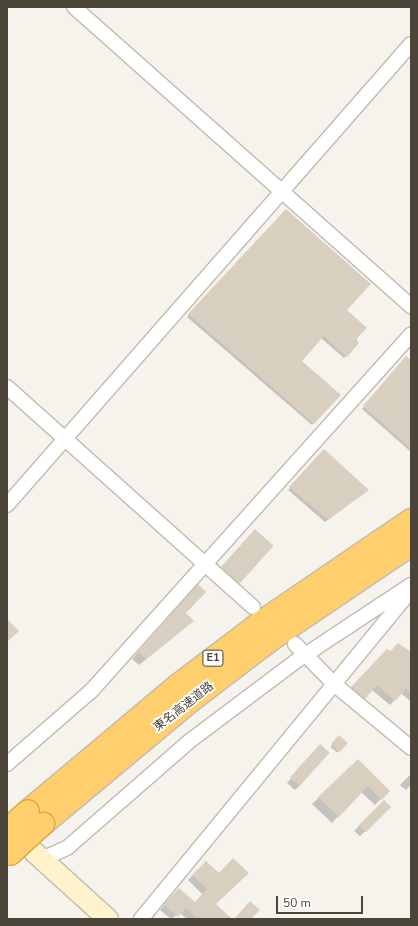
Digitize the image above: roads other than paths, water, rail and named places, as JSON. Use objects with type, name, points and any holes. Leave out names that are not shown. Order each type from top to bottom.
[{"type":"highway","name":"東名高速道路","points":[[8,856],[35,817],[178,685],[270,616],[411,520]]},
{"type":"highway","name":"東名高速道路","points":[[7,830],[35,817],[198,695],[411,545]]},
{"type":"street","points":[[74,7],[411,306]]},
{"type":"street","points":[[7,504],[411,44]]},
{"type":"street","points":[[7,764],[92,690],[206,565],[411,334]]},
{"type":"street","points":[[7,387],[253,607]]},
{"type":"street","points":[[38,856],[67,848],[191,740],[300,649],[411,585]]},
{"type":"street","points":[[141,919],[411,590]]},
{"type":"street","points":[[300,649],[334,684],[411,748]]},
{"type":"street","points":[[38,856],[108,919]]}]
